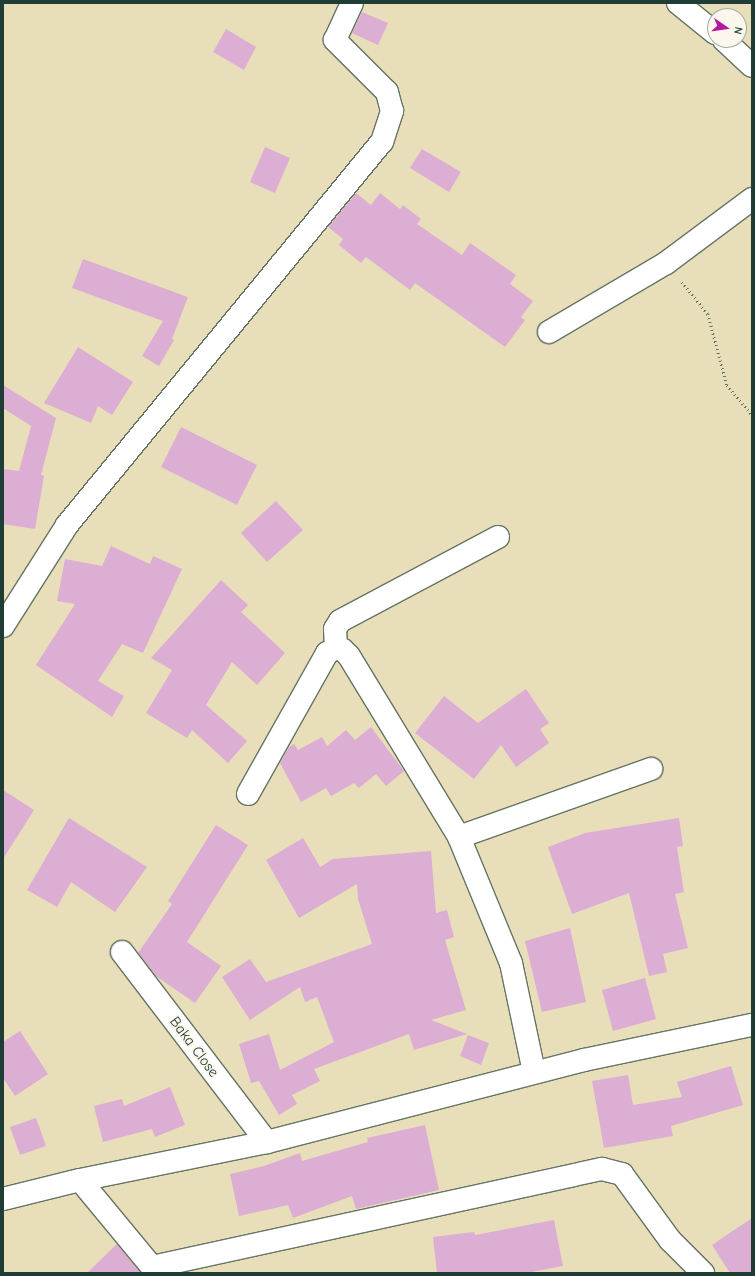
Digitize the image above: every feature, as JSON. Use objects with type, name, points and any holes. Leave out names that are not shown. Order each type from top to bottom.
[{"type":"street","points":[[3,626],[67,525],[382,142],[392,111],[387,92],[335,40],[352,3]]},
{"type":"street","points":[[678,3],[707,27]]},
{"type":"street","points":[[733,48],[752,66]]},
{"type":"street","points":[[549,332],[666,262],[752,199]]},
{"type":"street","points":[[336,648],[335,629],[340,621],[498,537]]},
{"type":"street","points":[[248,794],[327,654],[336,648]]},
{"type":"street","points":[[336,648],[349,656],[459,837],[511,963],[534,1072]]},
{"type":"street","points":[[459,837],[650,770]]},
{"type":"street","name":"Baka Close","points":[[122,952],[267,1142]]},
{"type":"street","points":[[3,1199],[80,1180],[267,1142],[534,1072],[752,1025]]},
{"type":"street","points":[[80,1180],[155,1270],[602,1169],[622,1174],[670,1240],[703,1273]]},
{"type":"path","points":[[666,262],[708,314],[727,385],[752,415]]},
{"type":"building","points":[[362,12],[388,23],[378,45],[352,33]]},
{"type":"building","points":[[226,29],[256,47],[244,70],[213,52]]},
{"type":"building","points":[[265,147],[290,158],[275,193],[250,182]]},
{"type":"building","points":[[422,149],[461,172],[449,192],[410,168]]},
{"type":"building","points":[[356,193],[371,205],[380,193],[400,209],[403,205],[421,219],[417,224],[462,255],[470,243],[516,275],[510,284],[533,301],[521,317],[525,320],[505,347],[415,283],[410,290],[366,257],[361,263],[339,245],[343,239],[328,227]]},
{"type":"building","points":[[83,259],[188,297],[172,339],[174,340],[159,366],[142,356],[163,321],[72,288]]},
{"type":"building","points":[[78,347],[133,382],[112,415],[98,406],[91,423],[44,403]]},
{"type":"building","points":[[3,385],[56,418],[41,475],[44,476],[35,529],[3,524],[3,469],[19,471],[31,426],[3,408]]},
{"type":"building","points":[[181,427],[257,465],[237,505],[161,467]]},
{"type":"building","points":[[276,501],[303,530],[267,562],[241,533]]},
{"type":"building","points":[[111,546],[150,564],[153,556],[182,569],[143,653],[122,644],[98,681],[124,696],[112,717],[36,665],[75,604],[57,601],[65,559],[102,566]]},
{"type":"building","points":[[221,580],[248,605],[241,612],[285,653],[257,685],[232,662],[206,705],[247,741],[228,763],[192,730],[187,738],[146,713],[172,670],[151,658]]},
{"type":"building","points":[[526,689],[549,723],[540,729],[549,743],[516,767],[501,745],[474,779],[415,733],[444,696],[478,723]]},
{"type":"building","points":[[371,727],[404,771],[386,786],[376,774],[359,788],[354,783],[331,796],[326,788],[301,802],[280,763],[289,747],[294,744],[298,750],[322,737],[327,746],[346,730],[355,740]]},
{"type":"building","points":[[3,790],[34,810],[3,859]]},
{"type":"building","points":[[69,818],[147,867],[115,912],[71,882],[57,907],[27,890]]},
{"type":"building","points":[[679,818],[683,846],[677,847],[684,892],[675,894],[688,948],[663,954],[667,972],[649,976],[629,893],[572,914],[548,847],[585,833]]},
{"type":"building","points":[[216,825],[248,845],[187,942],[221,966],[195,1003],[156,976],[138,953],[172,904],[168,901]]},
{"type":"building","points":[[303,838],[320,867],[333,859],[431,851],[436,913],[447,910],[454,937],[445,940],[466,1010],[431,1020],[467,1034],[414,1050],[409,1034],[314,1069],[320,1081],[292,1095],[297,1104],[279,1115],[259,1081],[251,1083],[239,1044],[269,1034],[280,1070],[334,1042],[317,997],[305,1002],[300,987],[250,1020],[222,977],[250,959],[266,982],[372,944],[358,899],[357,884],[299,918],[266,860]]},
{"type":"building","points":[[570,928],[586,1002],[542,1012],[525,941]]},
{"type":"building","points":[[645,978],[656,1019],[613,1031],[602,990]]},
{"type":"building","points":[[20,1031],[48,1074],[15,1096],[3,1078],[3,1042]]},
{"type":"building","points":[[468,1035],[489,1043],[481,1065],[460,1056]]},
{"type":"building","points":[[731,1066],[743,1105],[671,1126],[673,1136],[604,1148],[592,1081],[628,1075],[633,1105],[682,1097],[677,1082]]},
{"type":"building","points":[[170,1087],[185,1125],[155,1137],[152,1129],[103,1142],[94,1106],[122,1099],[124,1106]]},
{"type":"building","points":[[36,1118],[46,1146],[20,1155],[10,1127]]},
{"type":"building","points":[[425,1125],[439,1190],[356,1209],[352,1196],[293,1218],[288,1205],[239,1216],[230,1174],[264,1166],[300,1153],[302,1161],[368,1142],[367,1138]]},
{"type":"building","points":[[752,1218],[752,1273],[730,1273],[712,1245]]},
{"type":"building","points":[[554,1220],[563,1266],[526,1273],[437,1273],[433,1237],[474,1232],[475,1235]]},
{"type":"building","points":[[117,1244],[141,1273],[87,1273]]}]
